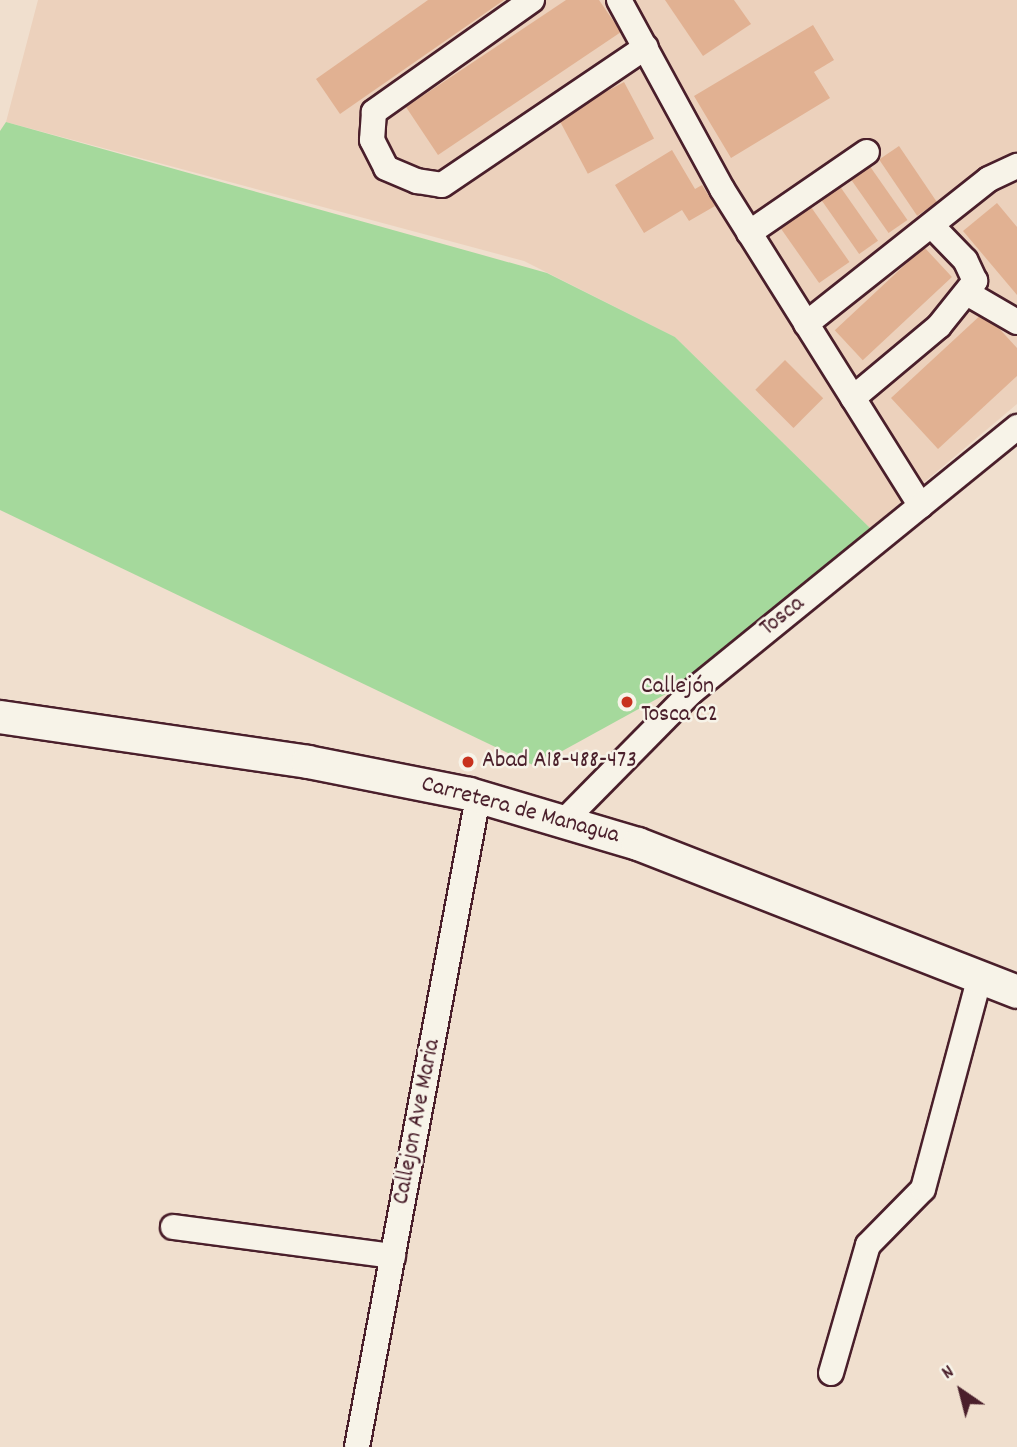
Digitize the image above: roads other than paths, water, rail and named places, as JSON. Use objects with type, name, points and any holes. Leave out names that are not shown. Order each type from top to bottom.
[{"type":"main road","name":"Carretera de Managua","points":[[0,717],[308,762],[478,797],[638,844],[1017,992]]},
{"type":"street","points":[[532,0],[374,112],[372,139],[386,167],[416,181],[442,185],[646,47]]},
{"type":"street","points":[[619,0],[722,189],[921,506]]},
{"type":"street","points":[[750,233],[867,152]]},
{"type":"street","points":[[806,324],[989,179],[1017,166]]},
{"type":"street","points":[[853,398],[939,326],[975,281],[965,260],[932,226]]},
{"type":"street","points":[[967,293],[1017,322]]},
{"type":"street","name":"Tosca","points":[[563,822],[690,693],[1017,427]]},
{"type":"street","name":"Callejon Ave Maria","points":[[357,1447],[478,797]]},
{"type":"street","points":[[831,1373],[868,1245],[923,1189],[979,978]]},
{"type":"street","points":[[173,1227],[393,1256]]},
{"type":"place","name":"Callejón Tosca C2","points":[[627,702]]},
{"type":"place","name":"Abad A18-488-473","points":[[468,762]]}]
